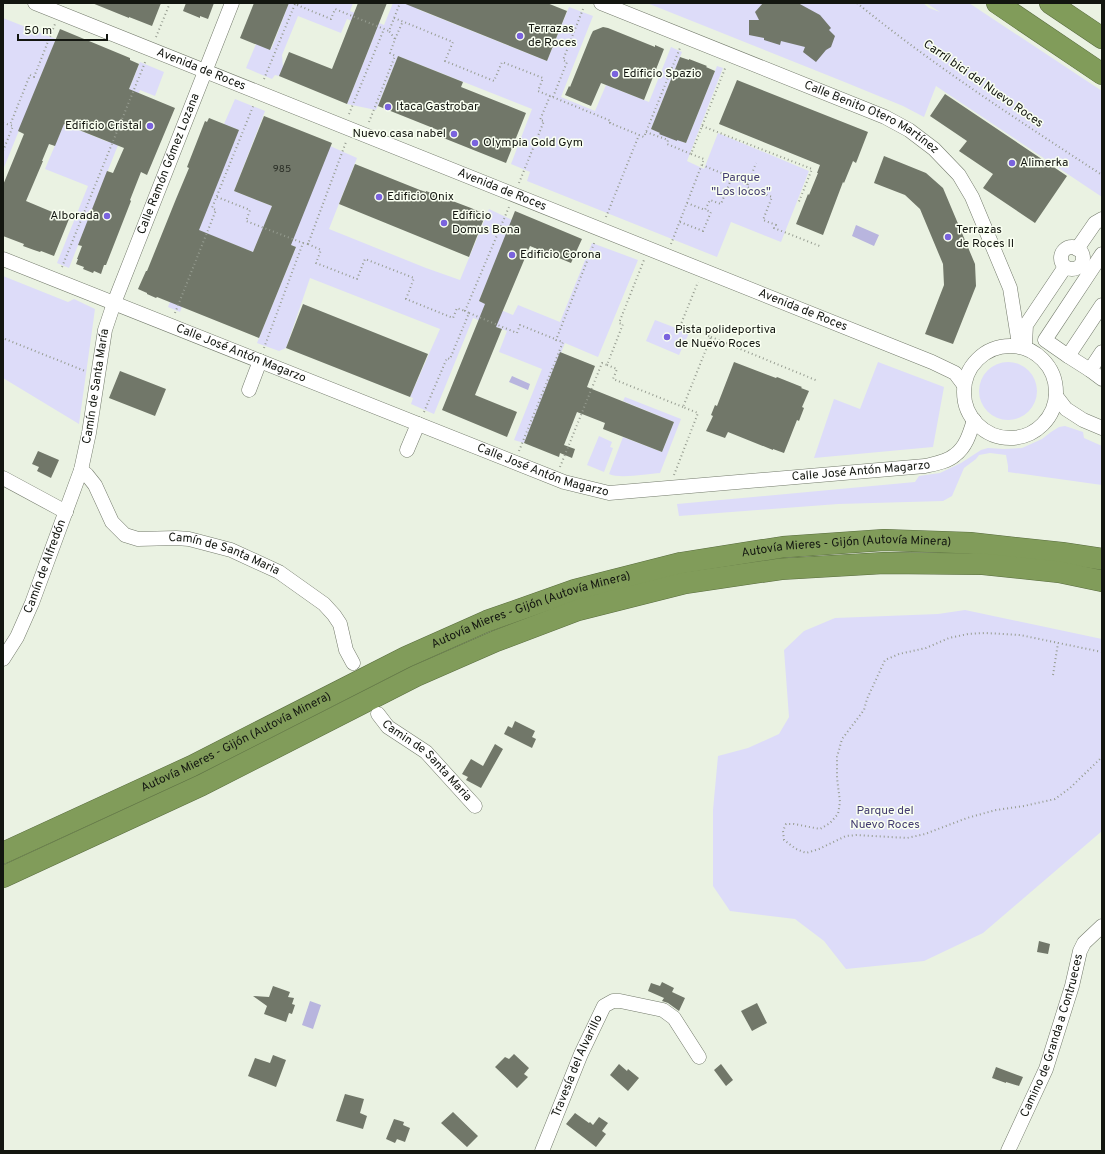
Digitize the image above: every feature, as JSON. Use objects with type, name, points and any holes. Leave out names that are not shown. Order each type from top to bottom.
[{"type":"highway","points":[[997,3],[1102,74]]},
{"type":"highway","points":[[1050,3],[1102,38]]},
{"type":"highway","name":"Autovía Mieres - Gijón (Autovía Minera)","points":[[3,853],[192,766],[406,657],[487,621],[575,590],[697,560],[783,547],[884,540],[970,543],[1102,559]]},
{"type":"highway","points":[[3,876],[202,785],[416,676],[496,641],[578,610],[685,583],[781,569],[884,563],[983,564],[1059,572],[1102,580]]},
{"type":"street","name":"Avenida de Roces","points":[[35,3],[932,362],[954,373],[964,385]]},
{"type":"street","name":"Calle Ramón Gómez Lozana","points":[[114,303],[232,3]]},
{"type":"street","name":"Calle Benito Otero Martínez","points":[[601,3],[885,117],[908,130],[934,149],[959,176],[972,197],[1010,288],[1018,338],[1025,348]]},
{"type":"street","points":[[1025,348],[1026,325],[1065,267],[1073,269],[1080,264],[1082,256],[1077,249],[1095,222],[1102,219]]},
{"type":"street","points":[[1102,254],[1045,340],[1102,379]]},
{"type":"street","name":"Calle José Antón Magarzo","points":[[3,259],[114,303],[262,355],[421,418],[564,482],[609,493],[925,466],[954,456],[970,434],[974,420]]},
{"type":"street","name":"Camín de Santa María","points":[[81,470],[89,434],[105,330],[114,303]]},
{"type":"street","points":[[1068,356],[1102,305]]},
{"type":"street","points":[[1010,346],[1025,348],[1045,362],[1054,380],[1056,396],[1052,412],[1046,421],[1034,432],[1019,438],[1005,438],[990,434],[978,426],[968,412],[964,401],[964,385],[969,370],[979,357],[993,349],[1010,346]]},
{"type":"street","points":[[1090,370],[1102,352]]},
{"type":"street","points":[[249,390],[262,355]]},
{"type":"street","points":[[1056,396],[1066,409],[1083,420],[1102,428]]},
{"type":"street","points":[[1046,421],[1061,417],[1083,420]]},
{"type":"street","points":[[407,450],[421,418]]},
{"type":"street","name":"Camín de Alfredón","points":[[3,659],[17,637],[32,603],[81,470]]},
{"type":"street","name":"Camín de Santa Maria","points":[[81,470],[95,485],[112,522],[125,535],[138,539],[190,539],[231,550],[279,572],[319,600],[334,615],[340,624],[346,650],[353,663]]},
{"type":"street","points":[[3,478],[66,512]]},
{"type":"street","name":"Camin de Santa Maria","points":[[378,714],[388,727],[426,752],[475,806]]},
{"type":"street","name":"Camino de Granda a Contrueces","points":[[1008,1151],[1046,1069],[1072,986],[1080,951],[1084,943],[1102,926]]},
{"type":"street","name":"Travesía del Alvarillo","points":[[542,1151],[581,1054],[604,1006],[608,1003],[620,1001],[664,1010],[674,1018],[699,1057]]},
{"type":"path","points":[[156,37],[170,3]]},
{"type":"path","points":[[389,31],[400,3]]},
{"type":"path","name":"Carríl bici del Nuevo Roces","points":[[857,3],[883,24],[990,102],[1102,175]]},
{"type":"path","points":[[264,79],[295,4],[331,19],[335,9],[389,31],[395,40]]},
{"type":"path","points":[[519,183],[544,121],[540,120],[567,62],[563,60],[583,9]]},
{"type":"path","points":[[394,18],[453,42],[446,61],[494,81],[502,62],[543,78],[538,91],[611,121],[610,123],[644,137],[680,48]]},
{"type":"path","points":[[369,122],[395,56],[390,53],[403,21]]},
{"type":"path","points":[[10,125],[30,75],[34,77],[56,23]]},
{"type":"path","points":[[349,114],[384,29]]},
{"type":"path","points":[[62,267],[146,59]]},
{"type":"path","points":[[691,154],[726,66]]},
{"type":"path","points":[[175,312],[216,210],[212,208],[254,104]]},
{"type":"path","points":[[3,123],[13,126],[3,151]]},
{"type":"path","points":[[702,126],[812,169],[798,204]]},
{"type":"path","points":[[646,132],[668,140],[667,144],[704,159],[670,245]]},
{"type":"path","points":[[605,218],[639,135]]},
{"type":"path","points":[[308,244],[346,141]]},
{"type":"path","points":[[748,184],[756,163]]},
{"type":"path","points":[[702,166],[748,184],[747,186],[772,197],[763,220],[776,225],[774,228],[822,247]]},
{"type":"path","points":[[705,210],[710,200],[721,204],[732,177]]},
{"type":"path","points":[[217,197],[250,210],[246,221],[321,250],[316,264],[357,280],[365,259],[414,278],[406,299],[454,318],[457,308],[517,332],[520,325],[562,342],[519,451]]},
{"type":"path","points":[[680,222],[703,231],[710,212],[687,203]]},
{"type":"path","points":[[465,311],[509,206]]},
{"type":"path","points":[[556,340],[595,241]]},
{"type":"path","points":[[262,355],[303,243]]},
{"type":"path","points":[[607,365],[623,324],[619,323],[644,260]]},
{"type":"path","points":[[698,282],[681,324],[818,380]]},
{"type":"path","points":[[421,418],[447,358],[450,359],[469,313]]},
{"type":"path","points":[[683,407],[711,337]]},
{"type":"path","points":[[5,339],[90,373]]},
{"type":"path","points":[[560,468],[602,363],[617,369],[613,379],[698,413],[674,474]]},
{"type":"path","points":[[1102,652],[1020,635],[985,633],[968,634],[949,638],[926,648],[899,654],[885,660],[867,698],[864,710],[842,739],[837,756],[836,778],[840,802],[838,814],[830,823],[820,829],[786,824],[783,831],[784,840],[796,849],[806,853],[819,850],[846,836],[857,835],[907,838],[925,834],[967,818],[996,810],[1024,806],[1055,798],[1070,788],[1102,757]]},
{"type":"path","points":[[1053,675],[1058,643]]},
{"type":"green space","name":"Parque \"Los locos\"","points":[[289,3],[353,3],[350,11],[384,25],[393,3],[419,3],[417,9],[547,61],[569,7],[593,16],[561,97],[595,111],[606,85],[649,102],[671,47],[682,52],[651,129],[686,143],[717,66],[723,68],[687,161],[704,169],[718,133],[809,171],[781,242],[731,222],[717,257],[527,181],[530,172],[511,164],[532,109],[398,56],[376,110],[347,104],[376,31],[347,19],[341,33],[298,16],[282,55],[283,68],[279,76],[275,75],[272,79],[246,68],[256,44],[271,50]]},
{"type":"green space","points":[[647,3],[923,3],[929,8],[940,12],[926,3],[969,3],[1102,91],[1102,197],[936,86],[924,117],[903,106]]},
{"type":"green space","points":[[3,18],[56,39],[3,170]]},
{"type":"green space","points":[[140,62],[164,72],[155,96],[140,90],[69,268],[57,263],[88,186],[45,169],[64,124],[108,142]]},
{"type":"green space","points":[[235,99],[265,111],[234,191],[272,206],[265,223],[294,235],[330,146],[357,158],[329,229],[460,280],[489,209],[512,220],[479,301],[513,315],[518,305],[560,322],[592,243],[638,260],[598,357],[565,343],[524,443],[514,440],[542,369],[499,352],[507,331],[473,318],[434,414],[411,404],[413,398],[410,397],[440,329],[310,278],[286,348],[279,351],[257,343],[296,247],[261,233],[253,252],[210,235],[180,312],[168,307],[206,211],[176,199],[181,191],[239,130],[224,124]]},
{"type":"green space","points":[[3,276],[68,302],[74,299],[95,309],[79,424],[3,378]]},
{"type":"green space","name":"Pista polideportiva de Nuevo Roces","points":[[655,320],[689,333],[679,355],[646,341]]},
{"type":"green space","points":[[878,362],[944,387],[933,447],[814,458],[834,399],[860,409]]},
{"type":"green space","points":[[1002,362],[1014,362],[1029,370],[1037,385],[1037,397],[1029,412],[1014,420],[1002,420],[987,412],[979,397],[979,385],[987,370]]},
{"type":"green space","points":[[625,397],[681,419],[660,473],[626,476],[609,474],[623,437],[662,452],[674,422],[623,401]]},
{"type":"green space","points":[[1065,426],[1083,432],[1084,438],[1102,446],[1102,485],[1008,472],[1006,455],[990,453],[979,455],[964,468],[952,496],[943,501],[838,504],[679,516],[677,504],[915,482],[919,476],[940,473],[961,463],[981,450],[988,448],[1022,448],[1042,439],[1059,427]]},
{"type":"green space","points":[[599,436],[612,442],[610,447],[613,448],[604,472],[587,465]]},
{"type":"green space","name":"Parque del Nuevo Roces","points":[[965,610],[1102,639],[1102,831],[983,933],[924,961],[846,969],[824,941],[795,919],[730,911],[713,886],[713,810],[718,756],[748,748],[779,734],[789,717],[784,650],[804,631],[835,618],[938,614]]},
{"type":"shaded area","points":[[856,225],[879,235],[874,246],[852,236]]},
{"type":"shaded area","points":[[512,376],[530,384],[528,390],[509,382]]},
{"type":"shaded area","points":[[310,1001],[321,1005],[313,1029],[302,1025]]},
{"type":"building","points":[[92,3],[161,3],[152,26]]},
{"type":"building","points":[[186,3],[214,3],[208,19],[200,16],[200,18],[183,11]]},
{"type":"building","points":[[254,3],[289,3],[270,50],[240,38]]},
{"type":"building","points":[[358,3],[387,3],[347,104],[279,76],[289,52],[332,69]]},
{"type":"building","name":"Terrazas de Roces","points":[[403,3],[547,3],[567,11],[547,61]]},
{"type":"building","points":[[763,3],[798,3],[820,15],[831,28],[829,30],[835,36],[831,47],[826,50],[816,62],[803,52],[805,47],[781,41],[780,45],[764,40],[764,38],[749,35],[749,20],[759,20],[755,12]]},
{"type":"building","name":"Edificio Spazio","points":[[603,27],[664,49],[644,100],[601,83],[591,106],[565,95],[569,86],[570,87],[593,31]]},
{"type":"building","points":[[60,29],[130,58],[130,60],[139,64],[129,89],[175,108],[147,175],[141,172],[106,265],[104,265],[101,274],[83,269],[84,267],[76,264],[82,246],[78,245],[107,171],[113,173],[124,148],[64,124],[55,146],[49,144],[26,201],[69,219],[54,256],[23,246],[24,244],[3,236],[3,185],[24,134],[18,131]]},
{"type":"building","points":[[398,56],[463,82],[461,87],[526,113],[506,163],[441,137],[443,132],[378,106]]},
{"type":"building","points":[[680,57],[707,66],[706,67],[715,71],[686,143],[659,134],[660,133],[651,129]]},
{"type":"building","points":[[737,80],[868,132],[856,163],[853,161],[844,183],[843,182],[823,235],[796,224],[820,165],[719,124]]},
{"type":"building","name":"Alimerka","points":[[945,94],[1067,176],[1035,223],[983,188],[993,174],[959,151],[967,141],[930,116]]},
{"type":"building","points":[[264,116],[332,143],[291,245],[296,247],[259,338],[157,297],[156,298],[138,289],[147,271],[189,168],[187,167],[205,121],[207,122],[209,118],[239,130],[199,230],[253,252],[272,206],[234,191]]},
{"type":"building","name":"Terrazas de Roces II","points":[[884,156],[926,173],[943,188],[975,264],[976,286],[953,344],[925,334],[944,285],[943,264],[920,209],[905,195],[874,183]]},
{"type":"building","points":[[355,164],[420,190],[471,208],[485,216],[469,257],[339,204]]},
{"type":"building","points":[[515,211],[582,239],[571,263],[530,246],[496,327],[502,329],[475,395],[517,412],[507,437],[442,410],[485,304],[479,301]]},
{"type":"building","points":[[303,304],[428,354],[410,397],[286,348]]},
{"type":"building","points":[[560,352],[595,366],[587,387],[674,422],[662,452],[603,429],[605,423],[577,412],[564,445],[575,449],[572,458],[560,453],[559,457],[524,443]]},
{"type":"building","points":[[734,362],[776,378],[777,377],[809,391],[802,407],[804,408],[799,421],[797,420],[784,453],[728,432],[725,438],[706,431],[713,416],[711,415],[715,405],[717,406]]},
{"type":"building","points":[[120,371],[166,389],[155,416],[109,398]]},
{"type":"building","points":[[38,451],[59,460],[51,478],[37,471],[39,467],[32,464]]},
{"type":"building","points":[[515,721],[535,731],[532,737],[536,739],[532,748],[504,734],[508,726],[512,728]]},
{"type":"building","points":[[495,744],[503,749],[481,788],[466,780],[468,777],[462,774],[471,759],[483,766]]},
{"type":"building","points":[[1039,941],[1050,944],[1048,954],[1037,952]]},
{"type":"building","points":[[662,982],[674,988],[672,992],[685,998],[679,1011],[668,1003],[662,1001],[664,998],[648,991],[651,983],[660,986]]},
{"type":"building","points":[[273,986],[290,992],[288,997],[294,998],[292,1004],[295,1005],[292,1014],[289,1013],[286,1022],[264,1014],[267,1006],[253,996],[269,997]]},
{"type":"building","points":[[757,1003],[767,1023],[752,1031],[741,1011]]},
{"type":"building","points":[[514,1054],[529,1068],[524,1074],[528,1077],[517,1088],[495,1067],[505,1057],[509,1059]]},
{"type":"building","points":[[273,1055],[286,1060],[276,1087],[248,1076],[255,1058],[270,1063]]},
{"type":"building","points":[[619,1064],[639,1078],[628,1091],[610,1075]]},
{"type":"building","points":[[721,1064],[733,1080],[726,1086],[714,1070]]},
{"type":"building","points":[[996,1067],[1023,1077],[1019,1086],[992,1078]]},
{"type":"building","points":[[345,1094],[364,1099],[360,1113],[367,1116],[363,1129],[336,1121]]},
{"type":"building","points":[[453,1112],[478,1136],[467,1147],[441,1123]]},
{"type":"building","points":[[575,1113],[593,1125],[599,1117],[608,1123],[602,1131],[606,1134],[596,1147],[566,1124]]},
{"type":"building","points":[[394,1119],[404,1122],[403,1125],[410,1128],[405,1142],[397,1139],[395,1143],[386,1139]]},
{"type":"place","name":"Terrazas de Roces","points":[[520,36]]},
{"type":"place","name":"Edificio Spazio","points":[[615,74]]},
{"type":"place","name":"Itaca Gastrobar","points":[[388,107]]},
{"type":"place","name":"Edificio Cristal","points":[[150,126]]},
{"type":"place","name":"Nuevo casa nabel","points":[[454,134]]},
{"type":"place","name":"Olympia Gold Gym","points":[[475,143]]},
{"type":"place","name":"Alimerka","points":[[1012,163]]},
{"type":"place","name":"Edificio Onix","points":[[379,197]]},
{"type":"place","name":"Alborada","points":[[107,216]]},
{"type":"place","name":"Edificio Domus Bona","points":[[444,223]]},
{"type":"place","name":"Terrazas de Roces II","points":[[948,237]]},
{"type":"place","name":"Edificio Corona","points":[[512,255]]},
{"type":"place","name":"Pista polideportiva de Nuevo Roces","points":[[667,337]]}]
